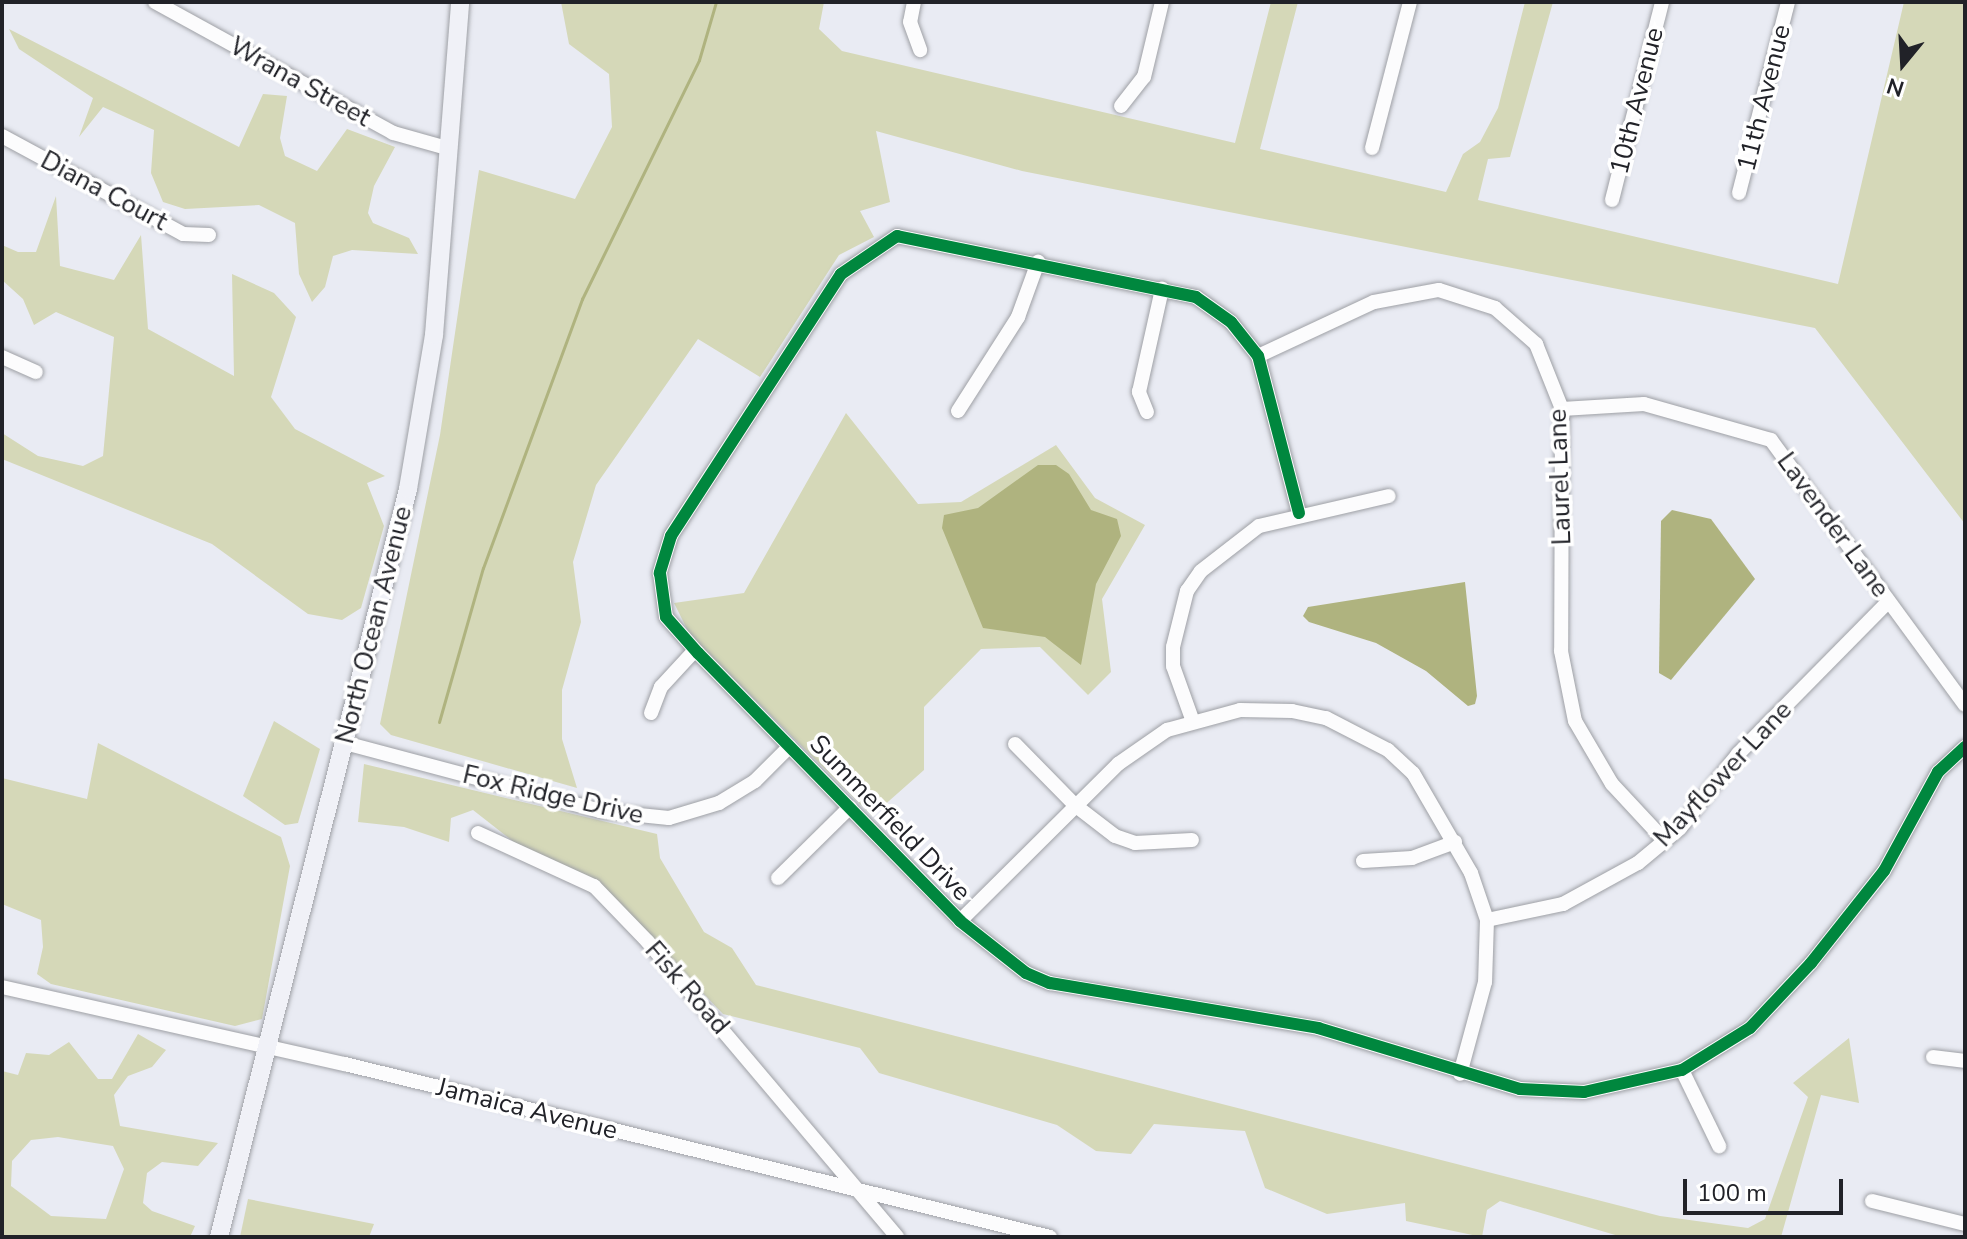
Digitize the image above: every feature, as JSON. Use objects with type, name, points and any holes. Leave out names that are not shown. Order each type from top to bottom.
[{"type":"main road","name":"North Ocean Avenue","points":[[219,1237],[345,743],[423,411],[450,149],[460,2]]},
{"type":"street","name":"Wrana Street","points":[[155,2],[393,133],[450,149]]},
{"type":"street","points":[[914,2],[910,22],[920,50]]},
{"type":"street","points":[[1121,106],[1144,77],[1162,2]]},
{"type":"street","points":[[1372,148],[1410,2]]},
{"type":"street","name":"10th Avenue","points":[[1612,200],[1662,2]]},
{"type":"street","name":"11th Avenue","points":[[1739,193],[1788,2]]},
{"type":"street","name":"Diana Court","points":[[2,136],[183,234],[209,235]]},
{"type":"street","name":"Summerfield Drive","points":[[1299,513],[1258,356],[1231,322],[1196,297],[1038,262],[897,236],[841,274],[671,536],[660,573],[666,617],[695,650],[960,921],[998,955],[1050,983],[1264,1015],[1460,1074],[1559,1093],[1682,1070],[1750,1028],[1811,963],[1884,871],[1938,772],[1965,747]]},
{"type":"street","points":[[958,411],[1018,317],[1038,262]]},
{"type":"street","points":[[1147,412],[1139,392],[1162,289]]},
{"type":"street","name":"Laurel Lane","points":[[1258,356],[1374,302],[1439,290],[1495,308],[1536,344],[1562,409],[1561,651],[1575,721],[1612,784],[1665,841]]},
{"type":"street","points":[[2,357],[36,372]]},
{"type":"street","name":"Lavender Lane","points":[[1562,409],[1644,404],[1771,440],[1965,705]]},
{"type":"street","points":[[1192,719],[1173,666],[1176,623],[1187,591],[1201,571],[1244,533],[1299,513],[1389,496]]},
{"type":"street","name":"Mayflower Lane","points":[[1487,920],[1577,898],[1615,880],[1665,841],[1738,754],[1888,602]]},
{"type":"street","points":[[651,713],[661,687],[695,650]]},
{"type":"street","points":[[960,921],[1076,806],[1145,743],[1192,719],[1240,710],[1292,711],[1356,731],[1413,773],[1455,842],[1487,920],[1485,982],[1460,1074]]},
{"type":"street","name":"Fox Ridge Drive","points":[[345,743],[600,811],[655,818],[719,803],[755,781],[790,746]]},
{"type":"street","points":[[1015,744],[1076,806],[1115,836],[1135,843],[1192,840]]},
{"type":"street","points":[[778,878],[850,807]]},
{"type":"street","name":"Fisk Road","points":[[478,833],[594,886],[648,942],[897,1237]]},
{"type":"street","points":[[1363,861],[1412,858],[1455,842]]},
{"type":"street","name":"Jamaica Avenue","points":[[2,987],[268,1047],[1050,1237]]},
{"type":"street","points":[[1933,1057],[1965,1061]]},
{"type":"street","points":[[1682,1070],[1719,1146]]},
{"type":"street","points":[[1872,1201],[1965,1224]]},
{"type":"shaded area","points":[[561,2],[824,2],[819,29],[842,51],[1235,143],[1271,2],[1298,2],[1260,149],[1446,192],[1463,154],[1480,142],[1498,108],[1525,2],[1553,2],[1510,157],[1488,159],[1478,200],[1838,284],[1904,2],[1965,2],[1965,524],[1815,328],[1022,171],[876,131],[890,202],[860,211],[874,237],[839,255],[760,377],[698,339],[596,485],[573,562],[581,622],[562,690],[562,739],[577,788],[391,735],[380,724],[440,435],[479,170],[575,199],[612,127],[609,74],[569,44]]},
{"type":"shaded area","points":[[9,29],[239,147],[263,94],[287,96],[280,138],[285,156],[317,171],[347,129],[395,147],[374,186],[368,213],[373,223],[409,238],[418,254],[352,250],[333,256],[325,287],[312,302],[299,274],[295,223],[259,205],[185,209],[163,202],[151,173],[154,130],[103,107],[79,137],[93,98],[19,49]]},
{"type":"shaded area","points":[[56,196],[60,266],[114,280],[141,235],[148,329],[234,376],[232,274],[274,293],[296,317],[271,397],[295,429],[385,476],[367,483],[384,526],[361,608],[342,620],[308,614],[212,544],[2,459],[2,433],[38,456],[83,466],[103,456],[114,337],[56,312],[34,325],[23,299],[2,280],[2,245],[18,252],[36,252]]},
{"type":"shaded area","points":[[846,413],[918,504],[961,502],[1056,445],[1095,498],[1145,525],[1102,599],[1111,672],[1088,695],[1040,647],[981,649],[924,707],[924,770],[872,816],[690,635],[674,603],[744,593]]},
{"type":"shaded area","points":[[1038,465],[1056,465],[1069,474],[1091,510],[1117,519],[1121,536],[1096,584],[1081,665],[1045,637],[983,628],[942,528],[944,515],[978,508]]},
{"type":"shaded area","points":[[1672,510],[1711,519],[1755,579],[1671,680],[1659,673],[1661,521]]},
{"type":"shaded area","points":[[1465,582],[1477,696],[1475,704],[1468,706],[1426,671],[1376,643],[1309,622],[1303,616],[1308,607]]},
{"type":"shaded area","points":[[274,721],[320,749],[298,823],[285,825],[243,796]]},
{"type":"shaded area","points":[[98,743],[281,837],[290,866],[262,1019],[235,1026],[51,984],[37,974],[43,947],[41,920],[2,904],[2,778],[87,799]]},
{"type":"shaded area","points":[[364,764],[657,834],[660,858],[704,932],[732,948],[756,985],[1660,1216],[1748,1228],[1765,1219],[1808,1097],[1793,1083],[1849,1038],[1859,1103],[1821,1095],[1781,1237],[1622,1237],[1500,1201],[1487,1210],[1482,1237],[1406,1221],[1405,1203],[1327,1214],[1265,1188],[1245,1131],[1154,1124],[1131,1154],[1096,1151],[1057,1125],[879,1073],[860,1048],[723,1014],[597,883],[524,850],[473,810],[451,818],[449,842],[404,827],[358,822]]},
{"type":"shaded area","points":[[138,1034],[166,1050],[152,1067],[128,1076],[114,1095],[120,1126],[218,1143],[198,1166],[162,1162],[147,1173],[143,1203],[152,1211],[195,1226],[190,1237],[2,1237],[2,1071],[18,1075],[26,1053],[49,1055],[69,1042],[98,1079],[112,1079]],"holes":[[[58,1137],[113,1146],[124,1169],[106,1219],[51,1216],[11,1186],[12,1161],[31,1140]]]},
{"type":"shaded area","points":[[248,1199],[374,1224],[369,1237],[240,1237]]},
{"type":"waterway","points":[[439,722],[483,568],[582,299],[699,60],[716,2]]},
{"type":"cycle path","points":[[1299,513],[1258,356],[1231,322],[1196,297],[897,236],[841,274],[671,536],[660,573],[666,617],[698,653],[960,921],[1026,973],[1050,983],[1318,1028],[1520,1089],[1584,1092],[1682,1070],[1750,1028],[1811,963],[1884,871],[1938,772],[1965,747]]}]
